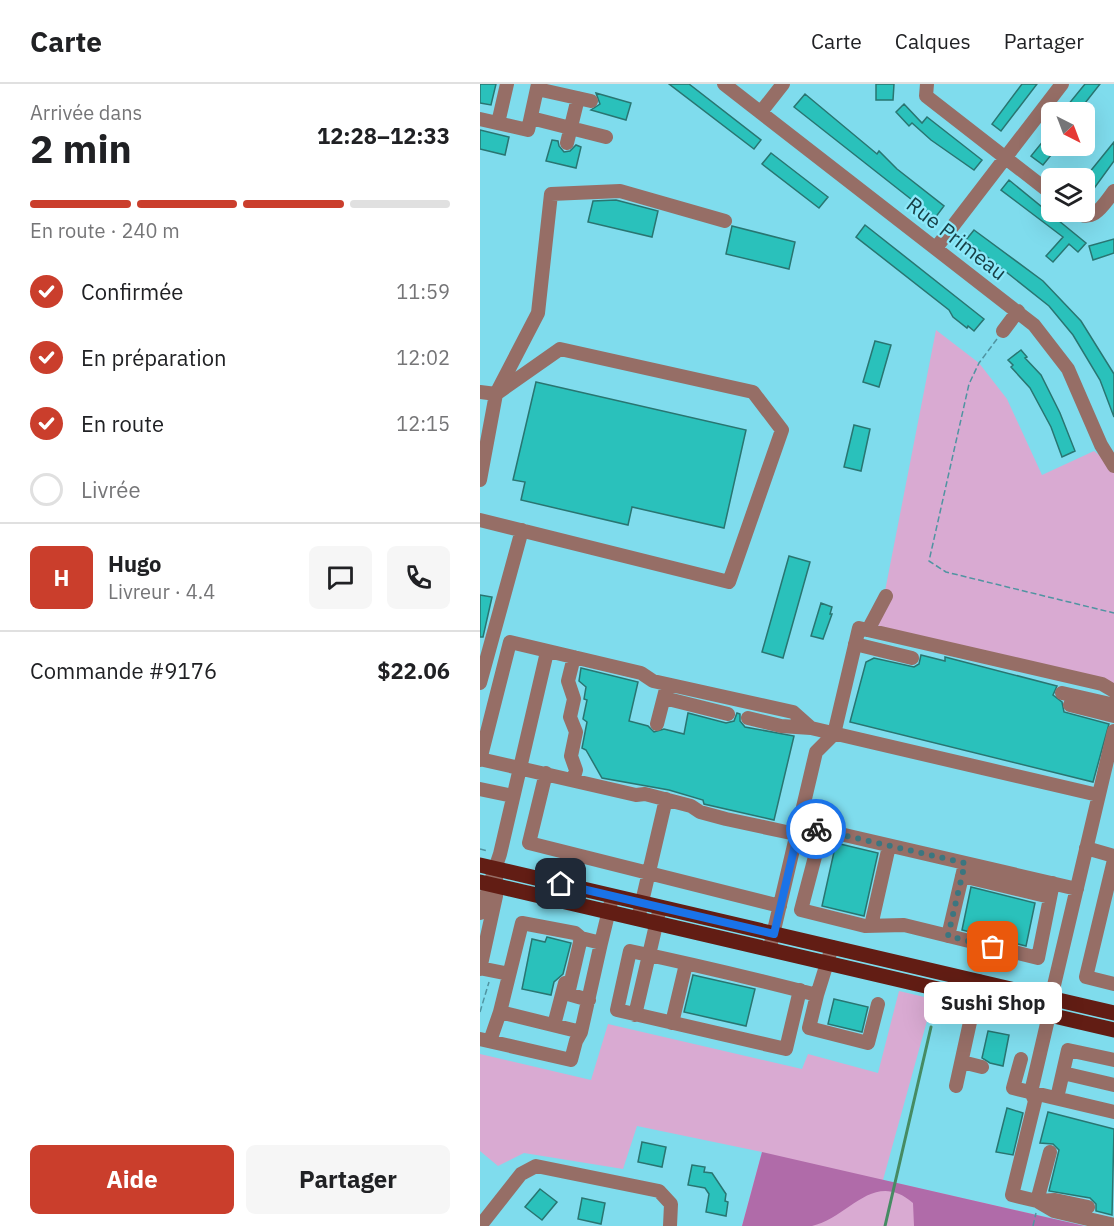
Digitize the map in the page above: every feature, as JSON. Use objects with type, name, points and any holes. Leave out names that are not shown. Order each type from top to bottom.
[{"type":"main road","points":[[480,865],[1114,1013]]},
{"type":"main road","points":[[489,888],[609,912],[1114,1030]]},
{"type":"street","points":[[498,123],[507,84]]},
{"type":"street","name":"Rue Primeau","points":[[724,84],[1018,311],[1045,337],[1068,369],[1112,459]]},
{"type":"street","points":[[761,112],[783,84]]},
{"type":"street","points":[[927,84],[926,96],[1041,186]]},
{"type":"street","points":[[936,248],[1062,84]]},
{"type":"street","points":[[480,119],[528,130],[538,86],[584,100],[567,143]]},
{"type":"street","points":[[531,118],[606,137]]},
{"type":"street","points":[[480,480],[496,394],[538,313],[551,194],[620,191],[725,221]]},
{"type":"street","points":[[1095,214],[1099,212],[1114,192]]},
{"type":"street","points":[[1003,332],[1018,311]]},
{"type":"street","points":[[480,392],[496,394],[560,349],[753,392],[782,430],[729,582],[480,520]]},
{"type":"street","points":[[480,683],[483,657],[522,530]]},
{"type":"street","points":[[872,631],[886,596]]},
{"type":"street","points":[[770,950],[816,752],[834,734],[859,628],[1102,684],[1114,692]]},
{"type":"street","points":[[872,631],[888,643],[941,656]]},
{"type":"street","points":[[728,714],[665,691],[641,673],[510,642],[480,760],[666,799],[726,819],[798,832],[807,827],[822,830],[890,846],[963,869],[1052,890],[1077,889]]},
{"type":"street","points":[[855,644],[912,658]]},
{"type":"street","points":[[480,913],[496,869],[547,652]]},
{"type":"street","points":[[573,780],[576,771],[571,756],[576,735],[570,717],[574,699],[568,681],[574,657]]},
{"type":"street","points":[[969,660],[978,662],[992,658]]},
{"type":"street","points":[[665,691],[794,712],[811,728]]},
{"type":"street","points":[[657,724],[665,691]]},
{"type":"street","points":[[1062,693],[1114,705]]},
{"type":"street","points":[[1070,705],[1114,716]]},
{"type":"street","points":[[748,718],[781,726],[811,728],[1098,795]]},
{"type":"street","points":[[1088,1207],[1012,1195],[1035,1101],[1032,1092],[1051,998],[1098,795],[1109,776],[1114,731]]},
{"type":"street","points":[[546,773],[529,843],[780,906]]},
{"type":"street","points":[[480,789],[513,796]]},
{"type":"street","points":[[638,919],[666,799]]},
{"type":"street","points":[[822,830],[801,910],[871,926],[904,925],[1038,958],[1052,890]]},
{"type":"street","points":[[871,926],[890,846]]},
{"type":"street","points":[[1086,848],[1114,856]]},
{"type":"street","points":[[1114,860],[1086,977],[1114,984]]},
{"type":"street","points":[[948,936],[963,869]]},
{"type":"street","points":[[489,888],[483,968],[509,974]]},
{"type":"street","points":[[601,943],[581,938],[575,933],[524,922],[500,1012],[485,1040],[571,1060],[589,1000],[612,896]]},
{"type":"street","points":[[636,1015],[660,907]]},
{"type":"street","points":[[581,938],[568,994],[589,1000]]},
{"type":"street","points":[[809,1028],[832,947]]},
{"type":"street","points":[[800,990],[786,1049],[617,1010],[630,951],[800,990],[817,995]]},
{"type":"street","points":[[555,1025],[570,963],[577,954]]},
{"type":"street","points":[[672,1023],[686,964]]},
{"type":"street","points":[[956,1086],[979,981]]},
{"type":"street","points":[[792,1023],[868,1043],[878,1004]]},
{"type":"street","points":[[500,1012],[581,1032]]},
{"type":"street","points":[[1057,1098],[1068,1050],[1114,1060]]},
{"type":"street","points":[[1021,1059],[1013,1088],[1114,1112]]},
{"type":"street","points":[[962,1062],[982,1067]]},
{"type":"street","points":[[1063,1073],[1114,1085]]},
{"type":"street","points":[[1038,1200],[1050,1152]]},
{"type":"street","points":[[480,1226],[518,1177],[524,1171],[536,1166],[659,1191],[671,1204],[670,1226]]},
{"type":"street","points":[[1038,1200],[1054,1211],[1114,1225]]},
{"type":"path","points":[[1003,332],[979,363],[969,384],[929,561],[946,572],[1114,613]]},
{"type":"path","points":[[480,849],[491,852]]},
{"type":"path","points":[[480,1012],[483,968]]},
{"type":"shaded area","points":[[936,330],[979,363],[1007,399],[1042,475],[1094,451],[1114,467],[1114,690],[877,632]]},
{"type":"shaded area","points":[[899,991],[933,999],[883,1180],[1085,1226],[742,1226],[762,1152],[637,1126],[623,1169],[524,1153],[498,1166],[480,1151],[480,1054],[591,1080],[608,1024],[802,1069],[808,1054],[878,1073]]},
{"type":"shaded area","points":[[762,1152],[1085,1226],[914,1226],[913,1203],[899,1194],[886,1191],[873,1193],[838,1214],[812,1226],[742,1226]]},
{"type":"building","points":[[480,84],[496,84],[491,105],[480,103]]},
{"type":"building","points":[[669,84],[689,84],[761,140],[754,149]]},
{"type":"building","points":[[876,84],[894,84],[893,100],[876,100]]},
{"type":"building","points":[[1022,84],[1037,84],[1001,131],[992,124]]},
{"type":"building","points":[[1085,84],[1100,84],[1086,102],[1070,102]]},
{"type":"building","points":[[596,93],[631,103],[626,120],[591,110],[600,104]]},
{"type":"building","points":[[805,94],[877,154],[879,151],[897,169],[944,206],[935,218],[794,107]]},
{"type":"building","points":[[904,104],[922,123],[927,117],[982,160],[974,170],[931,140],[912,123],[909,126],[896,112]]},
{"type":"building","points":[[480,130],[509,137],[505,155],[480,149]]},
{"type":"building","points":[[552,140],[558,141],[564,152],[570,151],[576,145],[581,147],[576,168],[546,161]]},
{"type":"building","points":[[1114,142],[1114,161],[1095,187],[1095,168],[1093,168]]},
{"type":"building","points":[[1041,144],[1041,156],[1050,156],[1043,165],[1031,156]]},
{"type":"building","points":[[771,153],[828,197],[819,208],[762,164]]},
{"type":"building","points":[[1009,180],[1041,206],[1041,220],[1001,190]]},
{"type":"building","points":[[616,200],[658,211],[652,237],[588,222],[593,201]]},
{"type":"building","points":[[1043,222],[1060,222],[1086,243],[1078,252],[1069,244],[1053,262],[1046,256],[1063,237]]},
{"type":"building","points":[[865,225],[984,319],[974,331],[953,317],[949,310],[856,237]]},
{"type":"building","points":[[732,226],[795,242],[789,269],[726,254]]},
{"type":"building","points":[[974,230],[1043,281],[1081,321],[1114,374],[1114,417],[1100,380],[1073,335],[1049,306],[966,240]]},
{"type":"building","points":[[1114,239],[1114,253],[1093,260],[1089,246]]},
{"type":"building","points":[[875,341],[891,345],[879,387],[863,382]]},
{"type":"building","points":[[1021,350],[1027,357],[1025,358],[1041,375],[1060,413],[1075,451],[1062,457],[1051,427],[1030,388],[1011,367],[1013,365],[1008,360]]},
{"type":"building","points":[[536,382],[746,430],[724,528],[632,507],[628,525],[521,500],[525,482],[513,480]]},
{"type":"building","points":[[854,425],[870,429],[861,471],[844,467]]},
{"type":"building","points":[[789,556],[810,562],[783,658],[762,652]]},
{"type":"building","points":[[480,595],[492,597],[483,637],[480,637]]},
{"type":"building","points":[[821,603],[832,607],[830,614],[832,614],[823,639],[811,636]]},
{"type":"building","points":[[921,655],[945,661],[945,657],[1057,686],[1053,695],[1062,702],[1064,712],[1109,724],[1093,782],[850,722],[866,662],[874,658],[914,667],[919,664]]},
{"type":"building","points":[[581,668],[638,682],[629,721],[648,726],[654,732],[664,729],[684,734],[688,713],[726,723],[734,721],[737,713],[740,714],[740,721],[745,727],[794,736],[774,820],[704,804],[703,800],[669,790],[602,778],[586,750],[582,748],[587,722],[583,719],[587,700],[584,699],[586,687],[579,681]]},
{"type":"building","points":[[836,843],[878,853],[864,916],[822,906]]},
{"type":"building","points":[[971,887],[1035,903],[1026,946],[962,930]]},
{"type":"building","points":[[547,937],[571,943],[563,974],[554,982],[551,995],[522,989],[532,939],[545,942]]},
{"type":"building","points":[[693,975],[755,989],[746,1026],[684,1012]]},
{"type":"building","points":[[834,999],[868,1007],[862,1032],[828,1024]]},
{"type":"building","points":[[988,1031],[1009,1035],[1003,1066],[990,1063],[982,1058]]},
{"type":"building","points":[[1007,1108],[1023,1113],[1013,1155],[996,1152]]},
{"type":"building","points":[[1048,1112],[1114,1129],[1112,1215],[1096,1211],[1096,1204],[1090,1198],[1049,1191],[1059,1150],[1053,1144],[1040,1143]]},
{"type":"building","points":[[642,1142],[666,1147],[662,1167],[638,1162]]},
{"type":"building","points":[[692,1165],[705,1167],[704,1172],[712,1173],[726,1194],[725,1201],[728,1202],[726,1216],[706,1212],[709,1194],[705,1188],[688,1185]]},
{"type":"building","points":[[540,1189],[557,1202],[542,1220],[525,1207]]},
{"type":"building","points":[[582,1198],[605,1203],[601,1224],[578,1219]]},
{"type":"waterway","points":[[885,1226],[931,1027]]},
{"type":"way so far","points":[[816,829],[965,863],[948,936],[993,947]]},
{"type":"place","name":"Sushi Shop","points":[[993,947]]},
{"type":"route","points":[[561,884],[774,934],[798,832],[807,827],[816,829]]}]
